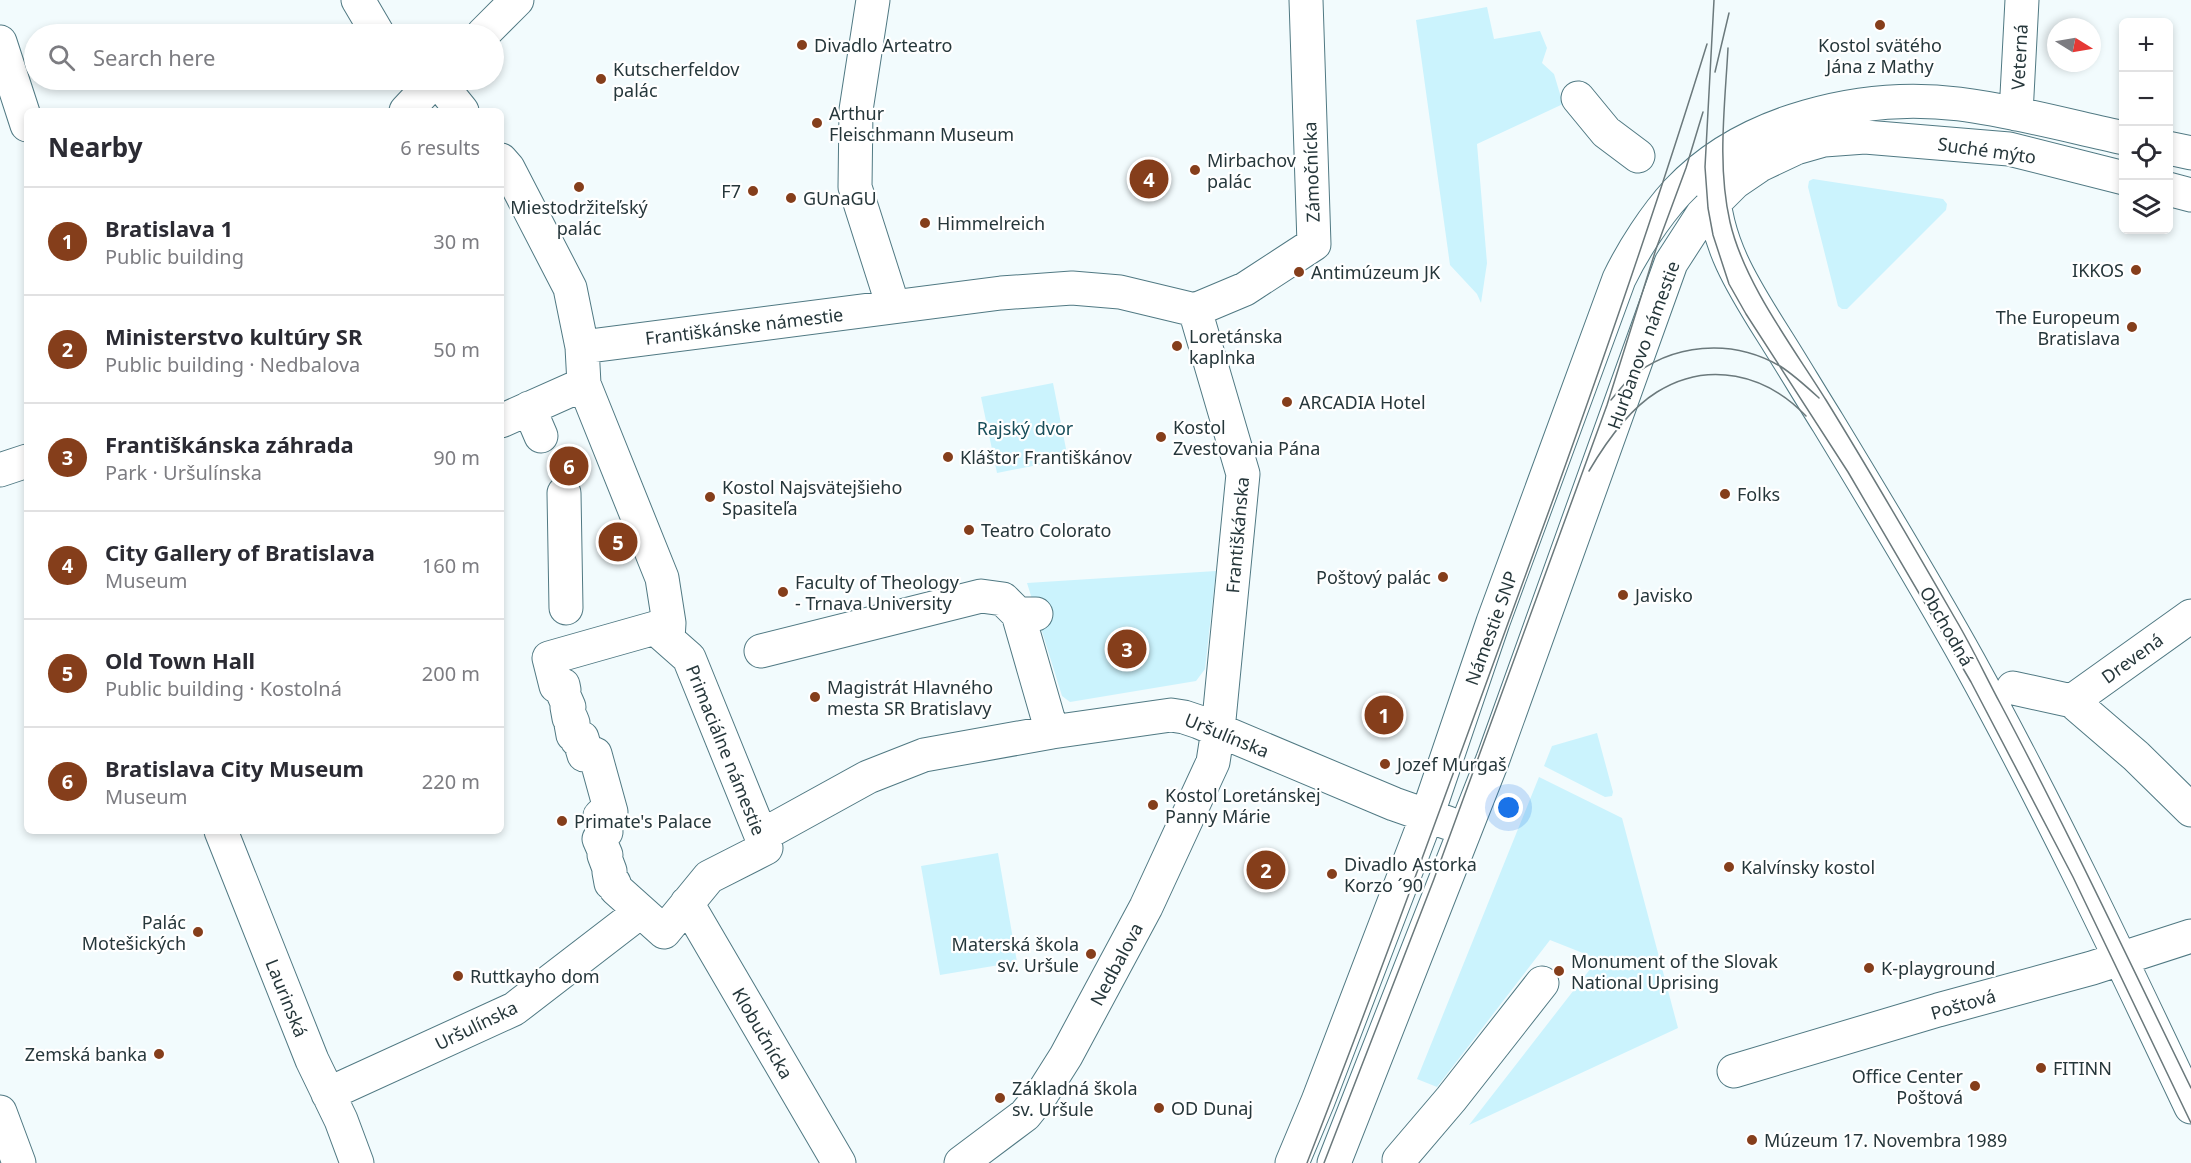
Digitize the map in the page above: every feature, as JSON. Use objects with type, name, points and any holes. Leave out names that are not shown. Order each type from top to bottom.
[{"type":"street","points":[[358,0],[372,24]]},
{"type":"street","points":[[493,24],[518,0]]},
{"type":"street","points":[[873,0],[856,110],[855,187],[893,306]]},
{"type":"street","name":"Zámočnícka","points":[[1195,310],[1245,290],[1314,244],[1306,0]]},
{"type":"street","name":"Veterná","points":[[2016,114],[2022,0]]},
{"type":"street","points":[[0,42],[24,115]]},
{"type":"street","points":[[419,90],[456,108]]},
{"type":"street","points":[[1578,98],[1606,132],[1638,156]]},
{"type":"street","points":[[1712,156],[1791,122],[1822,112],[1860,105],[1925,102]]},
{"type":"street","name":"Suché mýto","points":[[2119,137],[1959,104],[1925,102],[1913,112],[1910,120],[1911,129],[1917,141],[2009,149],[2119,177]]},
{"type":"street","name":"Hurbanovo námestie","points":[[1466,829],[1586,503],[1671,263],[1702,216],[1715,211],[1735,182],[1760,165],[1796,148],[1824,140],[1865,137],[1917,141]]},
{"type":"street","points":[[2173,149],[2191,153]]},
{"type":"street","name":"Obchodná","points":[[1712,156],[1715,211],[1729,257],[1745,291],[1849,458],[1969,663],[2082,880],[2191,1107]]},
{"type":"street","name":"Námestie SNP","points":[[1292,1163],[1327,1079],[1427,816],[1493,622],[1625,266],[1676,194],[1712,156]]},
{"type":"street","points":[[504,163],[570,288],[588,346],[584,384],[662,578],[669,623],[668,639]]},
{"type":"street","points":[[2173,190],[2191,195]]},
{"type":"street","name":"Františkánske námestie","points":[[588,346],[893,306],[1001,293],[1072,288],[1121,280],[1195,310]]},
{"type":"street","name":"Františkánska","points":[[1195,310],[1243,474],[1218,730]]},
{"type":"street","points":[[524,422],[584,384]]},
{"type":"street","points":[[0,470],[24,462]]},
{"type":"street","points":[[564,493],[566,608]]},
{"type":"street","points":[[761,651],[981,596],[1004,599],[1027,614],[1052,732]]},
{"type":"street","name":"Drevená","points":[[2072,701],[2191,616]]},
{"type":"street","name":"Primaciálne námestie","points":[[655,628],[668,639],[689,658],[766,848],[709,877],[664,932],[616,889],[614,883],[611,883],[610,871],[604,855],[606,855],[599,839],[602,838],[602,833],[606,832],[600,816],[611,812],[596,754],[584,755],[581,746],[584,745],[582,738],[578,740],[576,734],[573,735],[571,724],[573,723],[569,718],[567,707],[569,707],[562,691],[564,690],[563,685],[556,686],[549,658],[655,628]]},
{"type":"street","points":[[2013,688],[2072,701],[2136,756],[2191,810]]},
{"type":"street","name":"Uršulínska","points":[[761,836],[868,777],[908,761],[942,751],[1172,715],[1184,717],[1218,730],[1427,816]]},
{"type":"street","name":"Nedbalova","points":[[961,1163],[1025,1115],[1042,1094],[1066,1056],[1146,907],[1213,762],[1218,730]]},
{"type":"street","points":[[1334,1163],[1466,829],[1427,816]]},
{"type":"street","name":"Laurinská","points":[[222,834],[312,1060],[357,1163]]},
{"type":"street","name":"Klobučnícka","points":[[687,903],[839,1163]]},
{"type":"street","name":"Uršulínska","points":[[328,1094],[514,1009],[640,912]]},
{"type":"street","name":"Poštová","points":[[1734,1071],[1938,1010],[2092,968],[2191,936]]},
{"type":"street","points":[[1399,1160],[1542,983]]},
{"type":"street","points":[[0,1112],[10,1151]]},
{"type":"green space","points":[[1487,7],[1494,39],[1540,31],[1547,48],[1542,63],[1554,74],[1563,104],[1477,144],[1487,263],[1481,303],[1477,294],[1450,265],[1416,20]]},
{"type":"green space","points":[[1813,179],[1943,199],[1947,204],[1946,210],[1847,309],[1842,309],[1838,306],[1808,187],[1809,181]]},
{"type":"green space","name":"Rajský dvor","points":[[1053,383],[1068,459],[997,473],[981,397]]},
{"type":"green space","points":[[1216,571],[1205,669],[1196,681],[1070,702],[1062,696],[1027,583]]},
{"type":"green space","points":[[1597,733],[1613,792],[1612,796],[1605,797],[1544,766],[1552,746]]},
{"type":"green space","points":[[1539,777],[1622,818],[1678,1028],[1469,1125],[1598,959],[1550,940],[1437,1087],[1417,1079]]},
{"type":"green space","points":[[998,853],[1017,962],[940,975],[921,866]]},
{"type":"tram line","points":[[1714,0],[1705,167],[1708,208],[1713,235],[1729,284],[1848,472],[1971,682],[2073,877],[2191,1123]]},
{"type":"tram line","points":[[1715,72],[1729,13]]},
{"type":"tram line","points":[[1307,1163],[1402,914],[1574,441],[1652,215],[1707,44]]},
{"type":"tram line","points":[[1728,48],[1723,135],[1724,179],[1730,222],[1746,268],[1771,314],[1826,400],[1968,640],[2073,846],[2191,1088]]},
{"type":"tram line","points":[[1324,1163],[1434,879],[1607,405],[1656,249],[1686,168],[1703,112]]},
{"type":"tram line","points":[[1611,400],[1629,379],[1646,367],[1664,358],[1702,348],[1742,351],[1761,357],[1780,366],[1819,398]]},
{"type":"tram line","points":[[1589,471],[1610,438],[1646,399],[1676,382],[1696,376],[1716,374],[1736,376],[1755,382],[1773,390],[1806,416]]},
{"type":"place","name":"Kostol svätého Jána z Mathy","points":[[1880,25]]},
{"type":"place","name":"Divadlo Arteatro","points":[[802,45]]},
{"type":"place","name":"Kutscherfeldov palác","points":[[601,79]]},
{"type":"place","name":"Arthur Fleischmann Museum","points":[[817,123]]},
{"type":"place","name":"Mirbachov palác","points":[[1195,170]]},
{"type":"place","name":"City Gallery of Bratislava","points":[[1149,179]]},
{"type":"place","name":"Miestodržiteľský palác","points":[[579,187]]},
{"type":"place","name":"F7","points":[[753,191]]},
{"type":"place","name":"GUnaGU","points":[[791,198]]},
{"type":"place","name":"Himmelreich","points":[[925,223]]},
{"type":"place","name":"IKKOS","points":[[2136,270]]},
{"type":"place","name":"Antimúzeum JK","points":[[1299,272]]},
{"type":"place","name":"The Europeum Bratislava","points":[[2132,327]]},
{"type":"place","name":"Loretánska kaplnka","points":[[1177,346]]},
{"type":"place","name":"ARCADIA Hotel","points":[[1287,402]]},
{"type":"place","name":"Kostol Zvestovania Pána","points":[[1161,437]]},
{"type":"place","name":"Kláštor Františkánov","points":[[948,457]]},
{"type":"place","name":"Bratislava City Museum","points":[[569,466]]},
{"type":"place","name":"Folks","points":[[1725,494]]},
{"type":"place","name":"Kostol Najsvätejšieho Spasiteľa","points":[[710,497]]},
{"type":"place","name":"Teatro Colorato","points":[[969,530]]},
{"type":"place","name":"Old Town Hall","points":[[618,542]]},
{"type":"place","name":"Poštový palác","points":[[1443,577]]},
{"type":"place","name":"Faculty of Theology - Trnava University","points":[[783,592]]},
{"type":"place","name":"Javisko","points":[[1623,595]]},
{"type":"place","name":"Františkánska záhrada","points":[[1127,649]]},
{"type":"place","name":"Magistrát Hlavného mesta SR Bratislavy","points":[[815,697]]},
{"type":"place","name":"Bratislava 1","points":[[1384,715]]},
{"type":"place","name":"Jozef Murgaš","points":[[1385,764]]},
{"type":"place","name":"Kostol Loretánskej Panny Márie","points":[[1153,805]]},
{"type":"place","name":"Primate's Palace","points":[[562,821]]},
{"type":"place","name":"Kalvínsky kostol","points":[[1729,867]]},
{"type":"place","name":"Ministerstvo kultúry SR","points":[[1266,870]]},
{"type":"place","name":"Divadlo Astorka Korzo ´90","points":[[1332,874]]},
{"type":"place","name":"Palác Motešických","points":[[198,932]]},
{"type":"place","name":"Materská škola sv. Uršule","points":[[1091,954]]},
{"type":"place","name":"K-playground","points":[[1869,968]]},
{"type":"place","name":"Monument of the Slovak National Uprising","points":[[1559,971]]},
{"type":"place","name":"Ruttkayho dom","points":[[458,976]]},
{"type":"place","name":"Zemská banka","points":[[159,1054]]},
{"type":"place","name":"FITINN","points":[[2041,1068]]},
{"type":"place","name":"Office Center Poštová","points":[[1975,1086]]},
{"type":"place","name":"Základná škola sv. Uršule","points":[[1000,1098]]},
{"type":"place","name":"OD Dunaj","points":[[1159,1108]]},
{"type":"place","name":"Múzeum 17. Novembra 1989","points":[[1752,1140]]}]
